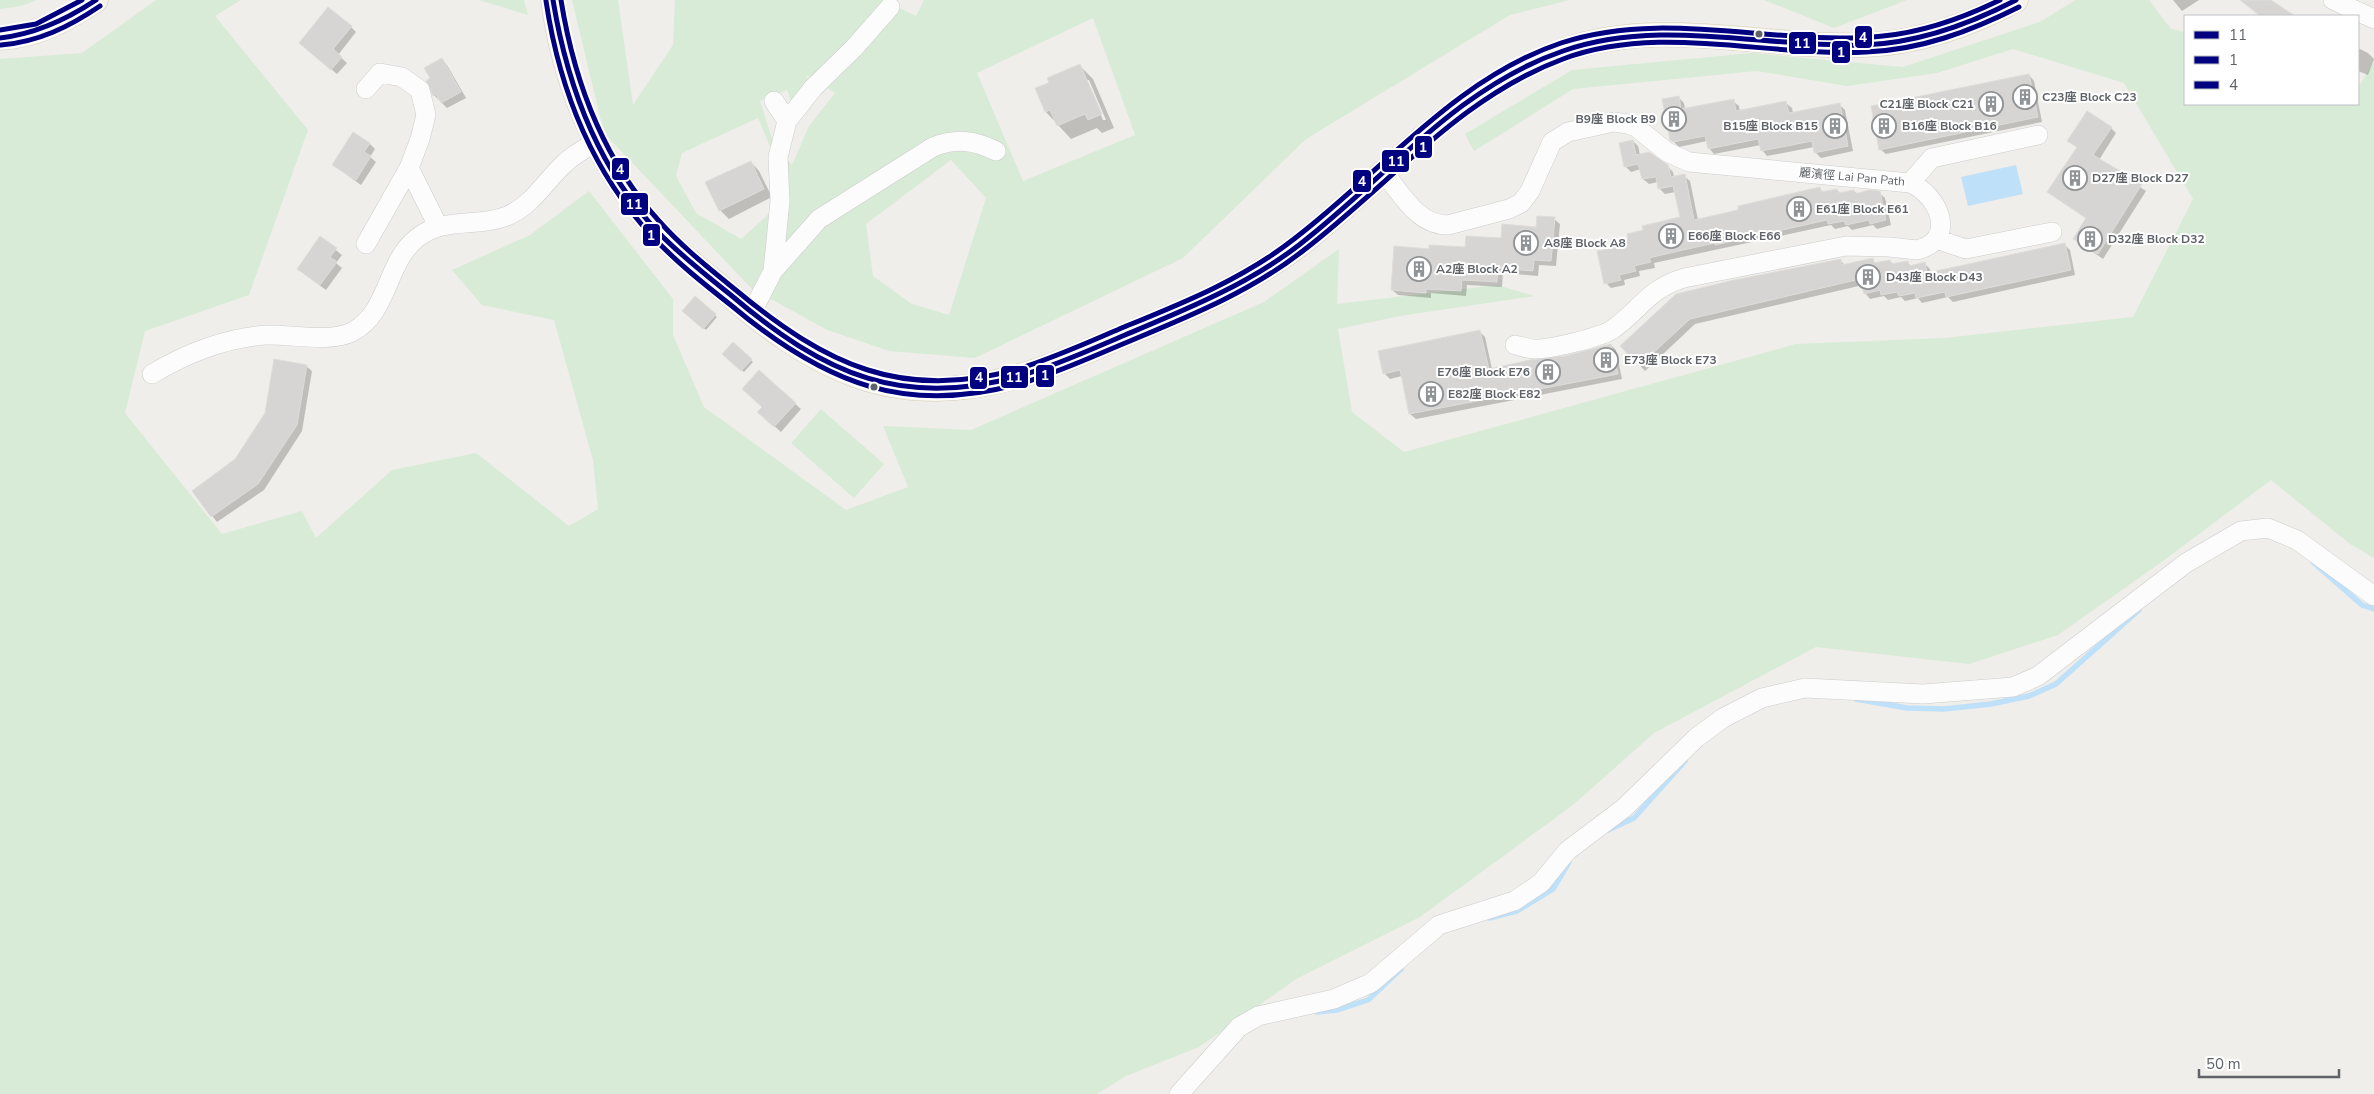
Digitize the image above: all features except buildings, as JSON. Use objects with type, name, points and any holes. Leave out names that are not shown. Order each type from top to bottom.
[{"type":"main road","points":[[0,38],[25,35],[47,29],[96,0]]},
{"type":"main road","points":[[553,0],[567,70],[585,119],[620,182],[646,218],[682,255],[751,314],[792,344],[820,361],[856,377],[881,384],[920,389],[964,388],[991,383],[1059,362],[1222,294],[1251,278],[1298,246],[1483,92],[1538,61],[1591,43],[1618,38],[1670,35],[1838,45],[1888,43],[1919,38],[1966,24],[2016,0]]},
{"type":"street","points":[[2333,0],[2374,20]]},
{"type":"street","points":[[773,270],[780,201],[778,157],[787,121],[813,88],[854,48],[890,7]]},
{"type":"street","points":[[366,89],[380,73],[402,77],[420,90],[426,114],[409,168],[366,244]]},
{"type":"street","points":[[774,101],[787,121]]},
{"type":"street","name":"麗濱徑 Lai Pan Path","points":[[1384,173],[1423,219],[1439,225],[1448,225],[1509,209],[1521,203],[1530,192],[1552,142],[1562,134],[1621,122],[1636,127],[1672,155],[1702,165],[1910,183],[1927,193],[1938,210],[1940,226],[1936,239]]},
{"type":"street","points":[[1910,183],[1932,158],[2038,135]]},
{"type":"street","points":[[751,314],[773,270],[819,219],[933,147],[951,142],[971,141],[996,151]]},
{"type":"street","points":[[152,374],[195,352],[242,338],[266,335],[338,336],[354,331],[375,312],[407,247],[421,235],[438,226],[449,223],[493,221],[509,215],[536,196],[566,161],[597,142]]},
{"type":"street","points":[[409,168],[438,226]]},
{"type":"street","points":[[1515,345],[1534,350],[1602,335],[1615,328],[1651,294],[1672,282],[1684,278],[1846,246],[1882,246],[1917,250],[1931,245],[1936,239],[1966,250],[2052,232]]},
{"type":"street","points":[[1179,1094],[1239,1027],[1258,1016],[1334,999],[1372,984],[1439,925],[1514,901],[1541,883],[1567,851],[1624,808],[1696,738],[1723,718],[1762,698],[1805,688],[1923,694],[2013,687],[2038,676],[2186,563],[2241,531],[2268,528],[2297,540],[2374,596]]},
{"type":"green space","points":[[0,0],[37,0],[21,6],[0,9]]},
{"type":"green space","points":[[156,0],[241,0],[215,16],[308,130],[249,295],[145,331],[125,413],[222,534],[302,511],[316,538],[392,470],[476,453],[569,526],[598,509],[593,460],[554,320],[482,305],[452,270],[530,235],[589,191],[673,299],[673,335],[704,407],[846,510],[908,487],[883,426],[971,430],[1264,302],[1339,249],[1337,304],[1497,285],[1535,296],[1400,316],[1338,329],[1352,412],[1404,452],[1796,344],[1945,338],[2133,317],[2193,199],[2124,83],[2013,49],[1937,73],[1847,86],[1757,71],[1573,89],[1474,151],[1465,134],[1572,70],[1752,53],[1903,67],[2042,21],[2075,0],[2149,0],[2171,29],[2184,32],[2184,105],[2359,105],[2359,86],[2374,61],[2374,558],[2350,544],[2271,480],[2163,561],[2058,635],[1969,664],[1816,647],[1654,733],[1573,805],[1420,917],[1298,978],[1199,1047],[1126,1076],[1097,1094],[0,1094],[0,59],[82,53]]},
{"type":"green space","points":[[479,0],[524,0],[528,15]]},
{"type":"green space","points":[[572,0],[618,0],[633,105],[673,45],[675,0],[882,0],[916,16],[924,0],[1570,0],[1510,15],[1306,139],[1183,258],[975,358],[889,351],[827,330],[751,288],[604,133]],"holes":[[[1093,18],[1135,135],[1023,181],[977,73]],[[807,75],[835,93],[809,126],[792,165],[773,142],[760,101],[787,90],[793,107],[810,100]],[[758,118],[773,154],[773,210],[741,239],[696,213],[676,176],[682,153]],[[951,160],[986,198],[949,315],[912,304],[873,276],[866,224]]]},
{"type":"green space","points":[[1764,0],[1907,0],[1834,28]]},
{"type":"green space","points":[[821,409],[884,464],[854,498],[791,443]]},
{"type":"water","points":[[2016,165],[2023,194],[1968,206],[1961,177]]},
{"type":"waterway","points":[[2313,562],[2362,605],[2374,609]]},
{"type":"waterway","points":[[1856,699],[1907,708],[1944,709],[1991,704],[2029,696],[2056,684],[2139,610]]},
{"type":"waterway","points":[[1608,830],[1634,818],[1685,761]]},
{"type":"waterway","points":[[1489,918],[1517,911],[1553,889],[1569,862]]},
{"type":"waterway","points":[[1317,1012],[1337,1010],[1368,1000],[1401,969]]},
{"type":"transit line","name":"4","points":[[0,30],[36,24],[82,0]]},
{"type":"transit line","name":"11","points":[[0,38],[26,33],[50,25],[96,0]]},
{"type":"transit line","name":"11","points":[[553,0],[567,63],[588,124],[618,181],[666,241],[766,323],[833,365],[868,378],[904,386],[942,388],[982,384],[1051,366],[1215,296],[1258,272],[1299,245],[1424,137],[1489,87],[1525,67],[1563,51],[1600,41],[1637,36],[1674,35],[1826,45],[1884,44],[1904,41],[1961,25],[2016,0]]},
{"type":"transit line","name":"4","points":[[561,0],[574,60],[594,118],[622,172],[639,197],[668,231],[737,291],[802,339],[834,356],[867,370],[901,378],[938,381],[976,378],[1031,365],[1168,309],[1233,278],[1294,239],[1452,103],[1522,59],[1561,43],[1601,33],[1681,28],[1802,37],[1843,38],[1883,36],[1928,28],[1972,13],[2000,0]]},
{"type":"transit line","name":"1","points":[[546,1],[559,65],[581,126],[611,183],[630,210],[660,245],[721,298],[801,356],[835,374],[870,387],[907,394],[945,396],[986,392],[1042,377],[1220,302],[1263,278],[1304,250],[1458,119],[1526,75],[1563,59],[1600,49],[1637,43],[1675,42],[1828,52],[1886,50],[1945,38],[1983,24],[2019,7]]},
{"type":"transit line","name":"1","points":[[1,45],[28,41],[53,32],[77,21],[100,6]]},
{"type":"place","name":"C23座 Block C23","points":[[2025,97]]},
{"type":"place","name":"C21座 Block C21","points":[[1991,104]]},
{"type":"place","name":"B9座 Block B9","points":[[1674,119]]},
{"type":"place","name":"B15座 Block B15","points":[[1835,126]]},
{"type":"place","name":"B16座 Block B16","points":[[1884,126]]},
{"type":"place","name":"D27座 Block D27","points":[[2075,178]]},
{"type":"place","name":"E61座 Block E61","points":[[1799,209]]},
{"type":"place","name":"E66座 Block E66","points":[[1671,236]]},
{"type":"place","name":"D32座 Block D32","points":[[2090,239]]},
{"type":"place","name":"A8座 Block A8","points":[[1526,243]]},
{"type":"place","name":"A2座 Block A2","points":[[1419,269]]},
{"type":"place","name":"D43座 Block D43","points":[[1868,277]]},
{"type":"place","name":"E73座 Block E73","points":[[1606,360]]},
{"type":"place","name":"E76座 Block E76","points":[[1548,372]]},
{"type":"place","name":"E82座 Block E82","points":[[1431,394]]}]
